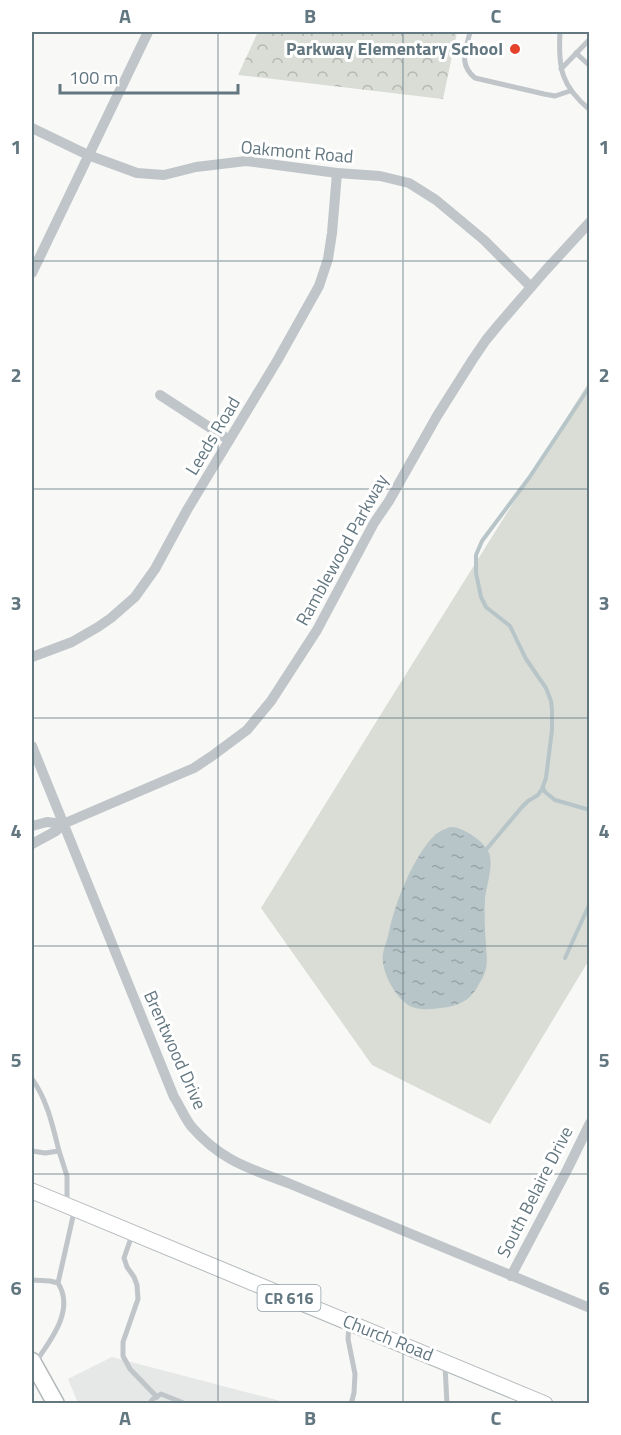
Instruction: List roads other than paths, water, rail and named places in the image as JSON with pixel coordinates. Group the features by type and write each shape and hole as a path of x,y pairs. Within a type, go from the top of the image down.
{"highway":[{"path":"33,1363 56,1404"}],"main road":[{"name":"Church Road","path":"32,1191 545,1404"}],"street":[{"path":"32,273 148,32"},
{"name":"Oakmont Road","path":"32,128 88,154 137,173 164,175 196,167 246,161 387,177 409,183 436,200 484,240 531,287"},
{"name":"Leeds Road","path":"32,657 72,642 111,618 135,597 159,562 311,300 324,273 332,233 337,172"},
{"name":"Ramblewood Parkway","path":"32,844 56,831 63,824 194,768 247,730 271,701 317,630 374,523 473,358 531,287 590,222"},
{"path":"160,395 229,440"},
{"name":"Brentwood Drive","path":"32,746 174,1097 190,1124 210,1145 230,1160 253,1170 590,1308"},
{"name":"Ramblewood Parkway","path":"32,826 47,822 63,824"},
{"name":"South Belaire Drive","path":"511,1276 588,1127"}],"lane":[{"path":"470,32 465,66 475,78 555,96 570,92"},
{"path":"560,32 561,69 570,92 590,110"},
{"path":"561,69 590,39"},
{"path":"576,53 590,66"},
{"path":"32,1078 52,1124 67,1176 71,1208 58,1283 63,1294 62,1318 46,1347 33,1363"},
{"path":"32,1151 59,1152"},
{"path":"133,1234 124,1258 137,1285 138,1299 123,1342 123,1356 130,1369 157,1397"},
{"path":"32,1280 58,1283"},
{"path":"349,1322 348,1339 355,1374 351,1404"},
{"path":"445,1361 447,1404"},
{"path":"149,1404 161,1394 186,1404"}],"water":[{"path":"451,827 461,829 477,839 490,856 485,906 487,965 476,989 463,1002 439,1008 416,1008 402,1000 389,982 384,969 383,951 395,908 411,870 434,836"}],"waterway":[{"path":"485,851 521,808 542,789 546,778 552,710 546,688 526,659 510,626 486,607 481,597 476,573 476,555 482,541 529,478 590,386"},
{"path":"543,788 555,800 590,810"},
{"path":"565,958 590,903"}],"place":[{"name":"Parkway Elementary School","path":"515,49"}]}
